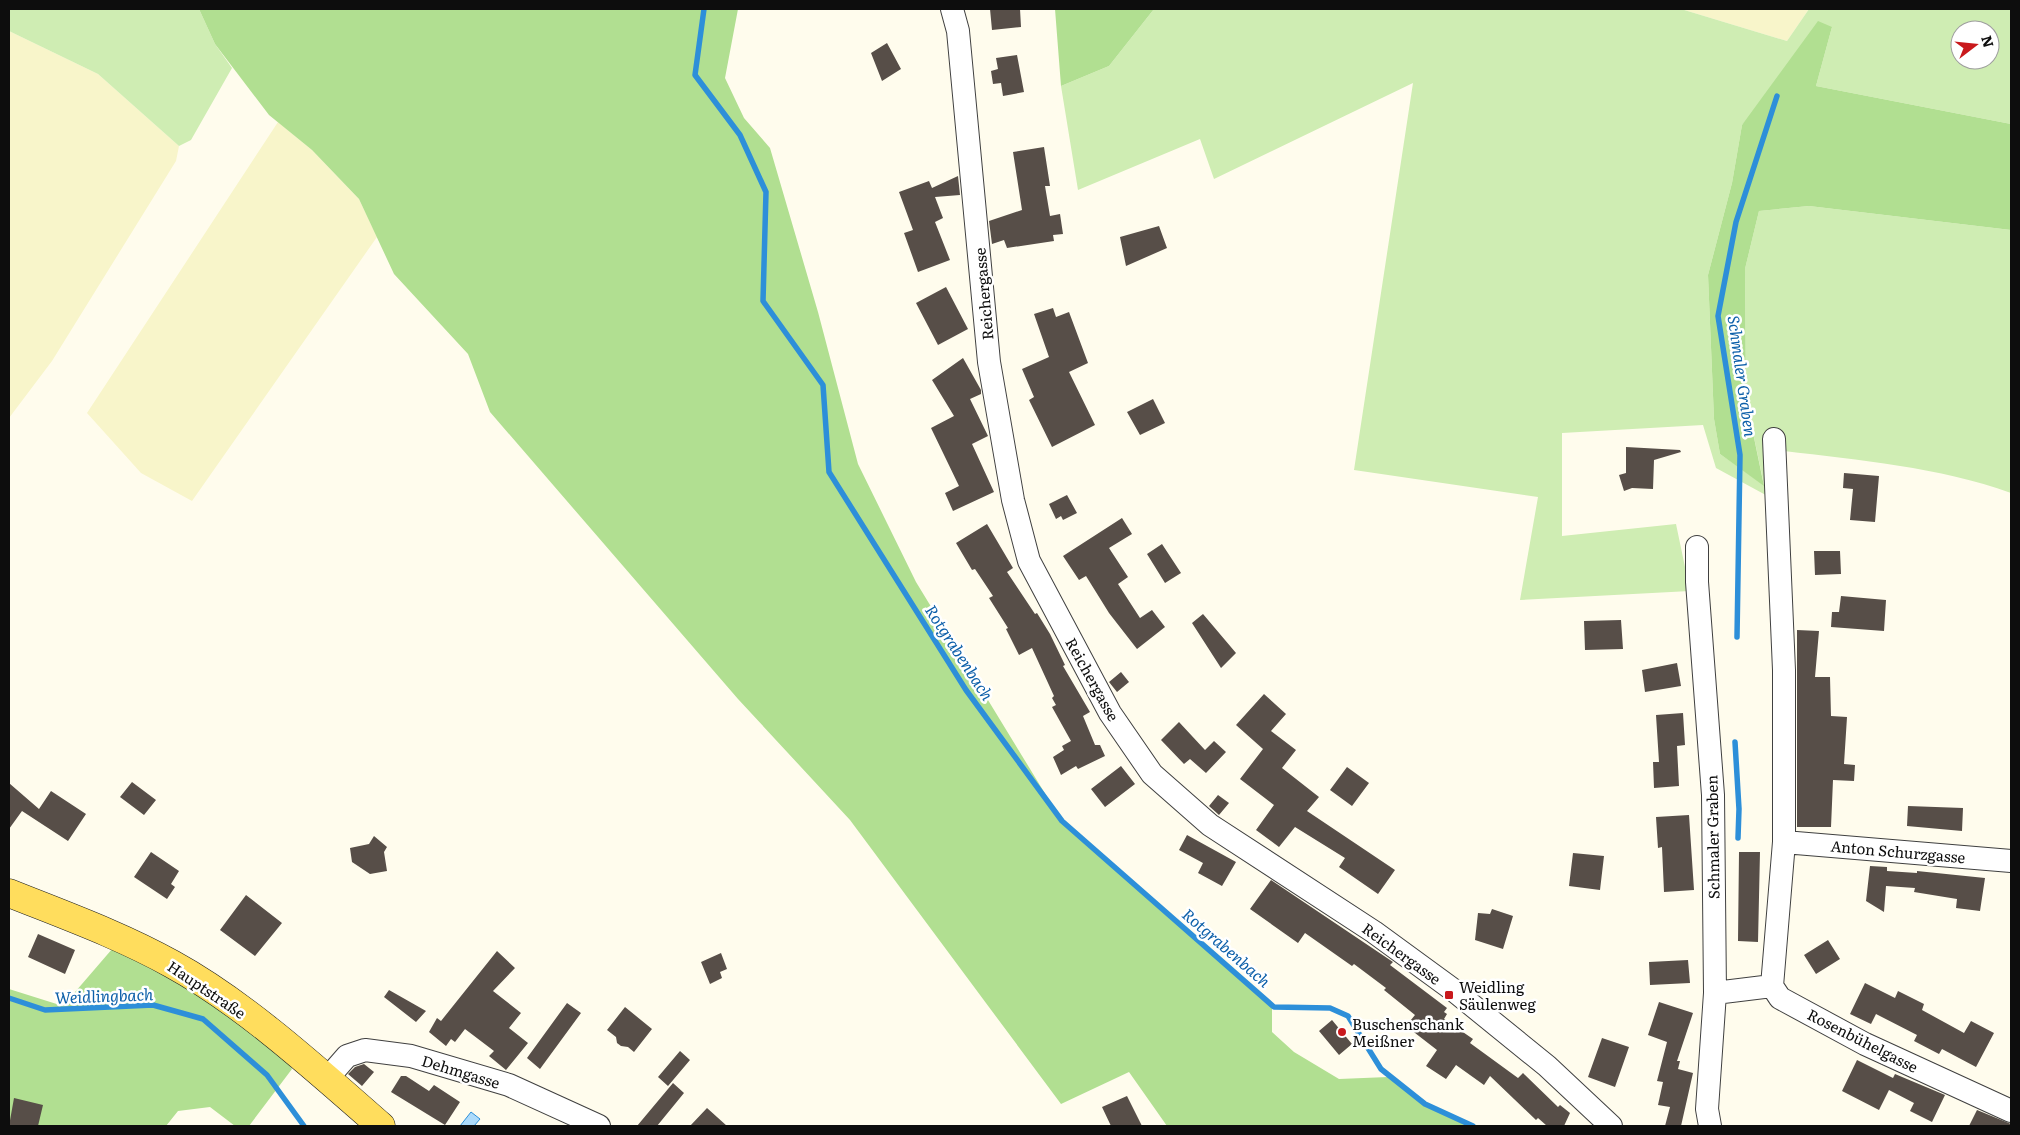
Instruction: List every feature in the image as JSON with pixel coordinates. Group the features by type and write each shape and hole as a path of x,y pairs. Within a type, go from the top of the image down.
{"main road":[{"name":"Hauptstraße","path":"9,893 130,942 174,965 255,1021 381,1126"}],"street":[{"name":"Reichergasse","path":"952,9 958,31 989,362 1013,500 1029,561 1110,713 1152,774 1210,824 1374,932 1452,989 1548,1066 1611,1126"},
{"path":"1715,993 1772,986 1784,842 1784,670 1774,439"},
{"name":"Schmaler Graben","path":"1697,547 1697,582 1712,795 1715,993 1707,1109 1710,1126"},
{"name":"Anton Schurzgasse","path":"1784,842 2011,861"},
{"name":"Rosenbühelgasse","path":"1772,986 1780,998 1865,1044 2011,1111"},
{"name":"Dehmgasse","path":"326,1080 348,1056 366,1050 411,1056 510,1085 599,1126"}],"shaded area":[{"path":"1681,9 1809,9 1787,41"},
{"path":"9,31 98,74 179,146 176,161 52,361 9,418"},
{"path":"278,122 312,150 359,199 377,237 192,501 141,473 87,413"}],"green space":[{"path":"9,9 199,9 215,44 232,68 191,140 179,146 98,74 9,31"},
{"path":"199,9 738,9 725,78 744,118 770,148 818,312 858,464 916,582 1063,823 1272,1005 1272,1032 1294,1052 1339,1079 1388,1077 1427,1107 1468,1126 1167,1126 1129,1072 1061,1104 850,820 738,699 490,412 468,354 394,274 359,199 312,150 269,115 215,44"},
{"path":"1055,9 1154,9 1109,66 1061,86"},
{"path":"1154,9 1681,9 1787,41 1809,9 2011,9 2011,124 1816,86 1832,27 1742,125 1732,183 1708,275 1714,419 1720,454 1764,485 1746,399 1745,269 1759,211 1809,206 2011,230 2011,493 1984,484 1927,471 1870,461 1784,451 1788,507 1716,468 1703,425 1562,433 1562,536 1676,524 1690,591 1520,600 1538,497 1354,470 1413,83 1214,179 1200,139 1078,190 1061,86 1109,66"},
{"path":"1818,21 1832,27 1816,86 2011,124 2011,230 1809,206 1759,211 1745,269 1746,399 1764,486 1720,454 1714,419 1708,275 1732,183 1742,125"},
{"path":"119,941 262,1029 292,1069 249,1126 235,1126 210,1107 178,1111 166,1126 9,1126 9,989 63,1006"}],"water":[{"path":"471,1112 480,1119 474,1126 460,1126"}],"building":[{"path":"990,9 1020,9 1021,27 992,30"},
{"path":"887,43 901,69 882,81 871,53"},
{"path":"1017,55 1024,92 1003,96 1001,83 993,84 991,71 998,69 996,58"},
{"path":"1044,147 1050,186 1045,186 1050,216 1060,214 1063,234 1053,235 1054,241 1007,248 1004,240 992,244 989,221 1022,210 1013,152"},
{"path":"958,176 960,195 935,197 943,218 935,222 950,260 918,272 904,233 913,230 899,192 929,181 932,188"},
{"path":"1159,226 1167,248 1126,266 1120,237"},
{"path":"946,287 968,329 938,345 916,303"},
{"path":"1053,308 1056,317 1069,312 1088,363 1069,372 1095,425 1052,447 1029,400 1034,397 1022,369 1049,357 1034,314"},
{"path":"963,358 981,390 981,394 970,399 988,436 972,444 994,492 953,511 945,493 959,486 931,428 954,416 932,380"},
{"path":"1153,399 1165,423 1140,435 1127,412"},
{"path":"1626,447 1680,450 1681,452 1654,460 1653,489 1632,488 1624,491 1619,475 1626,473"},
{"path":"1844,473 1879,476 1875,522 1850,520 1853,489 1843,488"},
{"path":"1067,495 1077,513 1063,520 1061,516 1056,519 1049,504"},
{"path":"1122,518 1132,534 1109,548 1128,577 1118,584 1140,618 1152,610 1165,627 1137,649 1109,613 1086,576 1079,580 1063,556"},
{"path":"987,524 1013,568 1007,572 1050,634 1065,665 1063,666 1090,712 1083,716 1095,745 1100,745 1105,756 1078,769 1076,766 1061,775 1053,757 1064,750 1062,746 1071,741 1052,707 1056,705 1052,698 1054,696 1032,648 1019,655 1006,629 1008,628 989,598 993,596 975,569 972,570 956,543"},
{"path":"1162,544 1181,573 1165,583 1147,554"},
{"path":"1814,551 1840,551 1841,574 1815,575"},
{"path":"1841,596 1886,600 1884,631 1831,627 1832,612 1839,612"},
{"path":"1203,614 1236,653 1221,668 1192,623"},
{"path":"1621,620 1623,649 1585,650 1584,621"},
{"path":"1797,630 1819,631 1815,677 1830,677 1831,716 1847,717 1844,764 1855,765 1854,781 1833,780 1831,827 1797,827"},
{"path":"1677,663 1681,686 1645,692 1642,670"},
{"path":"1121,672 1129,682 1117,692 1109,682"},
{"path":"1264,694 1286,714 1271,731 1296,750 1282,768 1319,797 1307,811 1395,870 1378,894 1339,867 1345,858 1295,827 1279,847 1256,830 1274,805 1240,779 1263,749 1236,725"},
{"path":"1683,713 1685,745 1677,746 1679,786 1654,788 1653,762 1659,762 1656,715"},
{"path":"1179,722 1205,750 1214,741 1226,752 1206,773 1190,759 1184,764 1161,740"},
{"path":"1121,766 1135,784 1105,807 1091,789"},
{"path":"1347,767 1369,783 1352,806 1330,790"},
{"path":"132,782 156,800 144,815 120,797"},
{"path":"9,783 39,809 51,791 86,814 68,841 22,811 9,829"},
{"path":"1218,795 1229,803 1219,815 1209,806"},
{"path":"1908,806 1963,808 1962,831 1907,826"},
{"path":"1689,815 1694,890 1664,892 1662,847 1658,848 1656,817"},
{"path":"1187,835 1236,862 1222,886 1198,873 1203,863 1179,850"},
{"path":"374,836 387,847 384,852 387,871 370,874 352,862 350,848 369,844"},
{"path":"151,852 179,871 171,884 175,887 167,899 134,877"},
{"path":"1739,852 1760,852 1758,942 1738,941"},
{"path":"1573,853 1604,856 1600,890 1569,886"},
{"path":"1870,866 1887,867 1887,871 1917,873 1917,871 1985,878 1980,911 1956,908 1957,899 1914,892 1915,888 1886,886 1884,912 1866,901"},
{"path":"1271,880 1393,962 1390,965 1447,1008 1444,1012 1447,1014 1444,1019 1473,1039 1470,1043 1518,1078 1523,1073 1558,1107 1560,1105 1570,1113 1564,1126 1547,1126 1538,1118 1536,1120 1490,1076 1484,1085 1456,1065 1446,1079 1426,1066 1437,1050 1406,1026 1415,1015 1384,990 1386,988 1354,964 1352,966 1305,933 1298,943 1250,909"},
{"path":"246,895 282,923 255,956 220,930"},
{"path":"1492,909 1513,916 1503,949 1475,940 1478,913 1490,914"},
{"path":"38,934 75,950 65,974 28,957"},
{"path":"1828,940 1840,959 1816,974 1804,955"},
{"path":"497,951 515,968 493,991 521,1013 509,1028 528,1043 506,1070 489,1056 494,1051 465,1029 455,1042 451,1039 446,1046 429,1032 437,1018 441,1021"},
{"path":"721,953 727,969 720,972 722,978 710,984 701,962"},
{"path":"1688,960 1690,983 1650,985 1649,962"},
{"path":"1865,983 1895,998 1898,991 1924,1004 1922,1010 1964,1033 1971,1021 1994,1033 1976,1067 1942,1049 1939,1054 1914,1041 1917,1035 1876,1014 1871,1024 1850,1014"},
{"path":"389,990 426,1011 416,1022 384,997"},
{"path":"1659,1002 1693,1013 1677,1061 1680,1061 1678,1069 1693,1073 1681,1126 1665,1126 1670,1107 1658,1105 1663,1082 1657,1081 1667,1042 1648,1035"},
{"path":"567,1003 581,1013 540,1069 527,1058"},
{"path":"625,1007 652,1029 634,1052 628,1047 617,1043 616,1037 607,1030"},
{"path":"1332,1020 1352,1044 1339,1055 1319,1031"},
{"path":"1602,1038 1629,1047 1615,1087 1588,1077"},
{"path":"680,1051 690,1060 668,1086 658,1077"},
{"path":"1857,1060 1893,1078 1895,1074 1945,1095 1932,1122 1910,1111 1914,1103 1889,1090 1879,1110 1842,1091"},
{"path":"364,1064 374,1072 362,1086 348,1074 355,1067"},
{"path":"401,1076 406,1076 429,1091 434,1085 460,1102 445,1125 391,1092"},
{"path":"673,1083 684,1093 657,1126 637,1126"},
{"path":"1127,1096 1142,1126 1111,1126 1102,1107"},
{"path":"14,1098 43,1105 38,1126 9,1126"},
{"path":"707,1108 727,1126 690,1126"},
{"path":"1977,1110 2011,1124 2011,1126 1969,1126"}],"waterway":[{"name":"Rotgrabenbach","path":"704,9 695,75 740,135 766,192 763,301 823,385 829,472 966,690 1062,821 1274,1007 1330,1008 1348,1016 1381,1069 1425,1104 1473,1126"},
{"name":"Schmaler Graben","path":"1737,637 1740,455 1718,316 1736,222 1777,96"},
{"name":"Schmaler Graben","path":"1735,742 1739,809 1738,838"},
{"name":"Weidlingbach","path":"9,998 45,1010 153,1005 203,1019 267,1075 304,1126"}],"place":[{"name":"Weidling Säulenweg","path":"1449,995"},
{"name":"Buschenschank Meißner","path":"1342,1032"}]}
